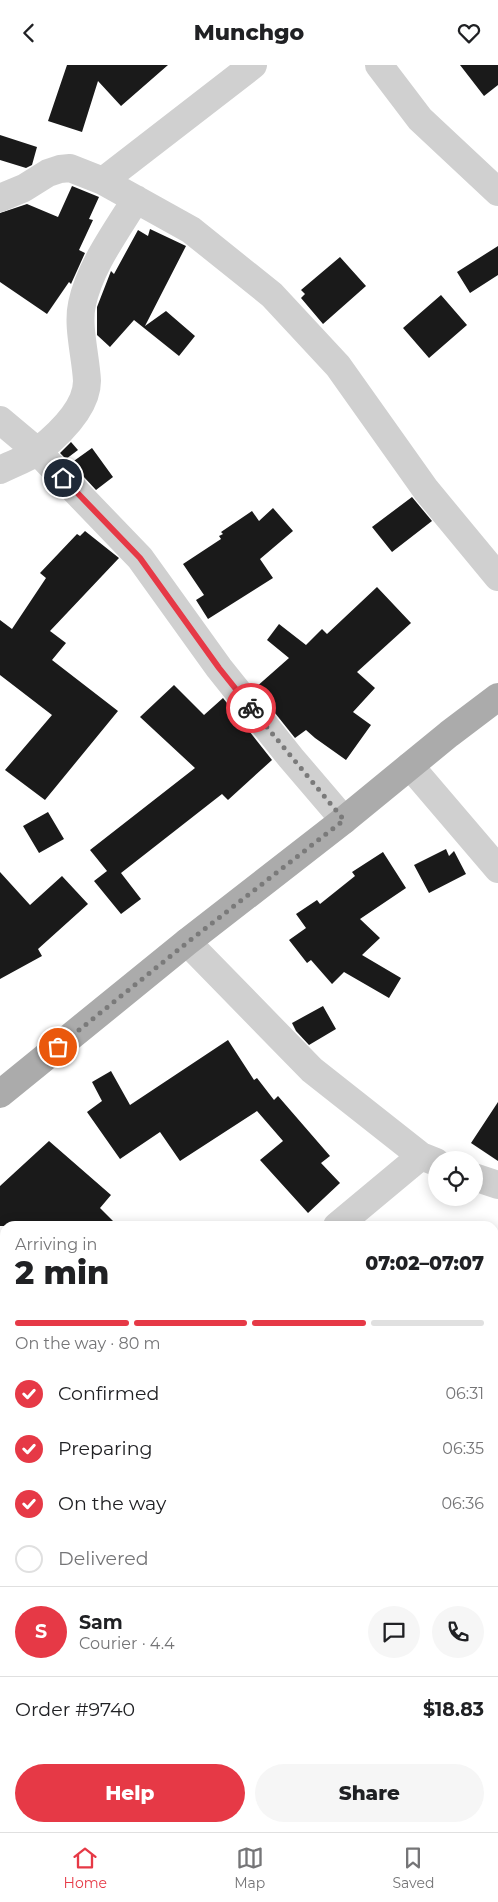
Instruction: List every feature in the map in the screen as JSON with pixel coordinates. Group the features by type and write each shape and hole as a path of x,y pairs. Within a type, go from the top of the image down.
{"main road":[{"path":"0,1094 188,942 498,697"}],"street":[{"path":"103,181 253,65"},
{"path":"378,65 420,119 498,192"},
{"path":"0,198 24,188 48,173 70,168 103,181 191,230 272,295 338,366 426,490 498,577"},
{"path":"0,470 37,451 67,424 80,407 87,383 82,345 81,306 95,267 136,199"},
{"path":"0,420 37,451 140,558 219,668 291,758 344,820"},
{"path":"410,766 498,869"},
{"path":"188,942 312,1070 428,1159 344,1221"},
{"path":"483,1180 498,1185"}],"building":[{"path":"67,65 168,65 121,106 98,81 82,132 48,121"},
{"path":"460,65 498,65 498,85 484,96"},
{"path":"0,135 37,147 32,165 26,168 0,160"},
{"path":"72,186 99,197 89,219 93,220 79,250 85,253 71,284 69,282 47,314 0,282 0,213 27,204 58,217"},
{"path":"150,229 186,246 145,326 166,311 195,336 179,356 134,320 110,347 97,335 97,307 111,271 114,274 138,230 148,236"},
{"path":"498,246 498,275 470,293 457,272"},
{"path":"340,257 366,286 323,324 301,298 305,294 301,290"},
{"path":"441,295 467,325 429,358 403,328"},
{"path":"71,442 78,450 66,459 60,453"},
{"path":"92,448 113,477 96,490 71,463"},
{"path":"412,497 432,521 392,552 372,527"},
{"path":"273,508 293,531 260,559 273,578 208,619 196,600 204,595 183,564 221,539 219,536 223,534 221,532 252,511 259,521"},
{"path":"85,531 119,558 50,631 66,643 52,660 118,711 45,800 5,770 52,715 0,675 0,620 12,629 46,578 40,573 77,534 80,536"},
{"path":"377,587 411,623 357,672 375,688 353,712 371,725 346,760 306,730 295,738 255,688 289,658 267,640 279,624 306,645 322,629 327,634"},
{"path":"174,685 204,715 223,698 272,760 228,800 222,794 121,873 141,899 121,914 94,881 107,871 90,850 195,768 140,717"},
{"path":"48,812 64,839 39,853 23,826"},
{"path":"446,849 449,856 454,851 466,874 429,893 414,865"},
{"path":"383,852 406,888 360,919 380,938 362,955 401,978 389,998 344,972 332,984 311,960 307,963 289,940 306,928 296,914 317,900 320,904 355,876 352,872"},
{"path":"0,872 30,905 62,876 88,904 38,949 42,956 0,979"},
{"path":"323,1006 336,1029 309,1045 296,1031 292,1023"},
{"path":"228,1040 254,1080 257,1078 274,1100 278,1096 330,1156 321,1163 340,1183 308,1213 260,1160 283,1141 257,1111 180,1161 160,1132 120,1159 87,1112 102,1101 92,1082 111,1071 130,1105"},
{"path":"498,1102 498,1161 471,1143"},
{"path":"49,1141 111,1195 100,1208 113,1221 0,1221 0,1186"}],"way so far":[{"path":"58,1047 344,820 251,708"}],"route":[{"path":"63,478 140,558 219,668 251,708"}]}
